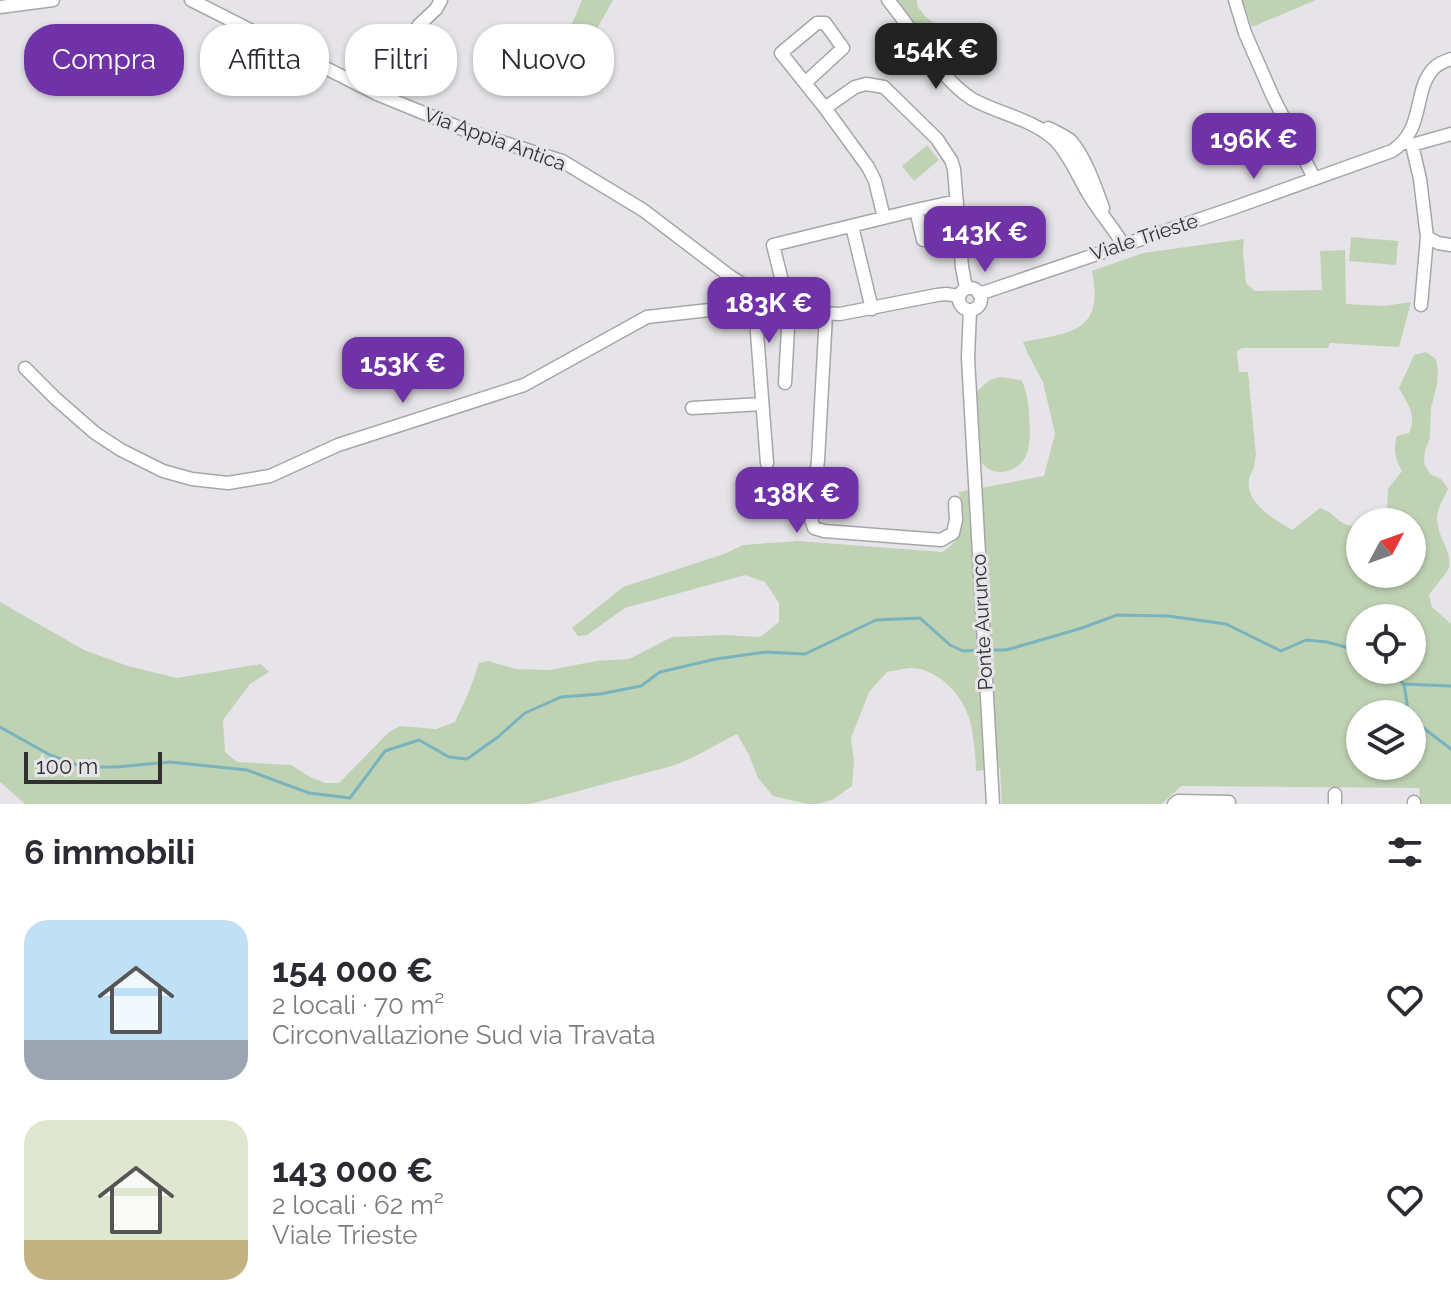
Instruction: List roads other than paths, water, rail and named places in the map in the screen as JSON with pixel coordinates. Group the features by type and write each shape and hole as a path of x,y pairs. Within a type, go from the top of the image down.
{"street":[{"path":"0,7 53,0"},
{"path":"420,24 441,0"},
{"path":"888,0 941,70 962,92 974,100 1061,134 1073,143 1106,218 1123,244"},
{"path":"1235,0 1245,33 1273,97 1314,178"},
{"name":"Via Appia Antica","path":"195,2 345,78"},
{"path":"805,83 843,48 825,23 817,23 781,53 868,167 875,181 884,218"},
{"path":"1421,305 1427,237 1416,161 1404,144 1411,132 1429,76 1437,66 1451,59"},
{"path":"825,108 855,87 866,84 884,87 944,150 954,169 962,267 961,306 970,310 979,304 979,294 972,288 962,292"},
{"name":"Via Appia Antica","path":"382,96 457,127 549,156 574,168 643,210 731,277 785,309 826,314 872,309 962,292"},
{"name":"Viale Trieste","path":"979,294 1386,154 1404,144 1451,134"},
{"path":"785,383 785,309 773,245 957,201"},
{"path":"916,210 923,240 960,231"},
{"path":"852,226 872,309"},
{"path":"1427,237 1451,245"},
{"path":"25,368 95,433 121,450 163,471 192,479 228,483 270,476 338,445 524,385 647,317 755,307 785,309"},
{"path":"755,307 767,463"},
{"name":"Ponte Aurunco","path":"970,310 967,341 993,804"},
{"path":"826,314 818,460 811,519 814,528 941,540 953,533 955,503"},
{"path":"692,408 762,404"},
{"path":"1174,804 1178,801 1229,802"}],"waterway":[{"path":"989,650 1006,650 1117,615 1168,616 1226,624 1281,651 1306,640 1346,647"},
{"path":"0,727 50,755 83,767 170,762 247,770 309,793 350,798 385,751 419,740 449,757 467,759 525,713 561,697 641,686 660,672 716,659 765,652 805,654 876,620 920,618 950,645 963,651 981,650"},
{"path":"1404,684 1451,686"},
{"path":"1404,684 1406,700"},
{"path":"1426,730 1451,749"}]}
